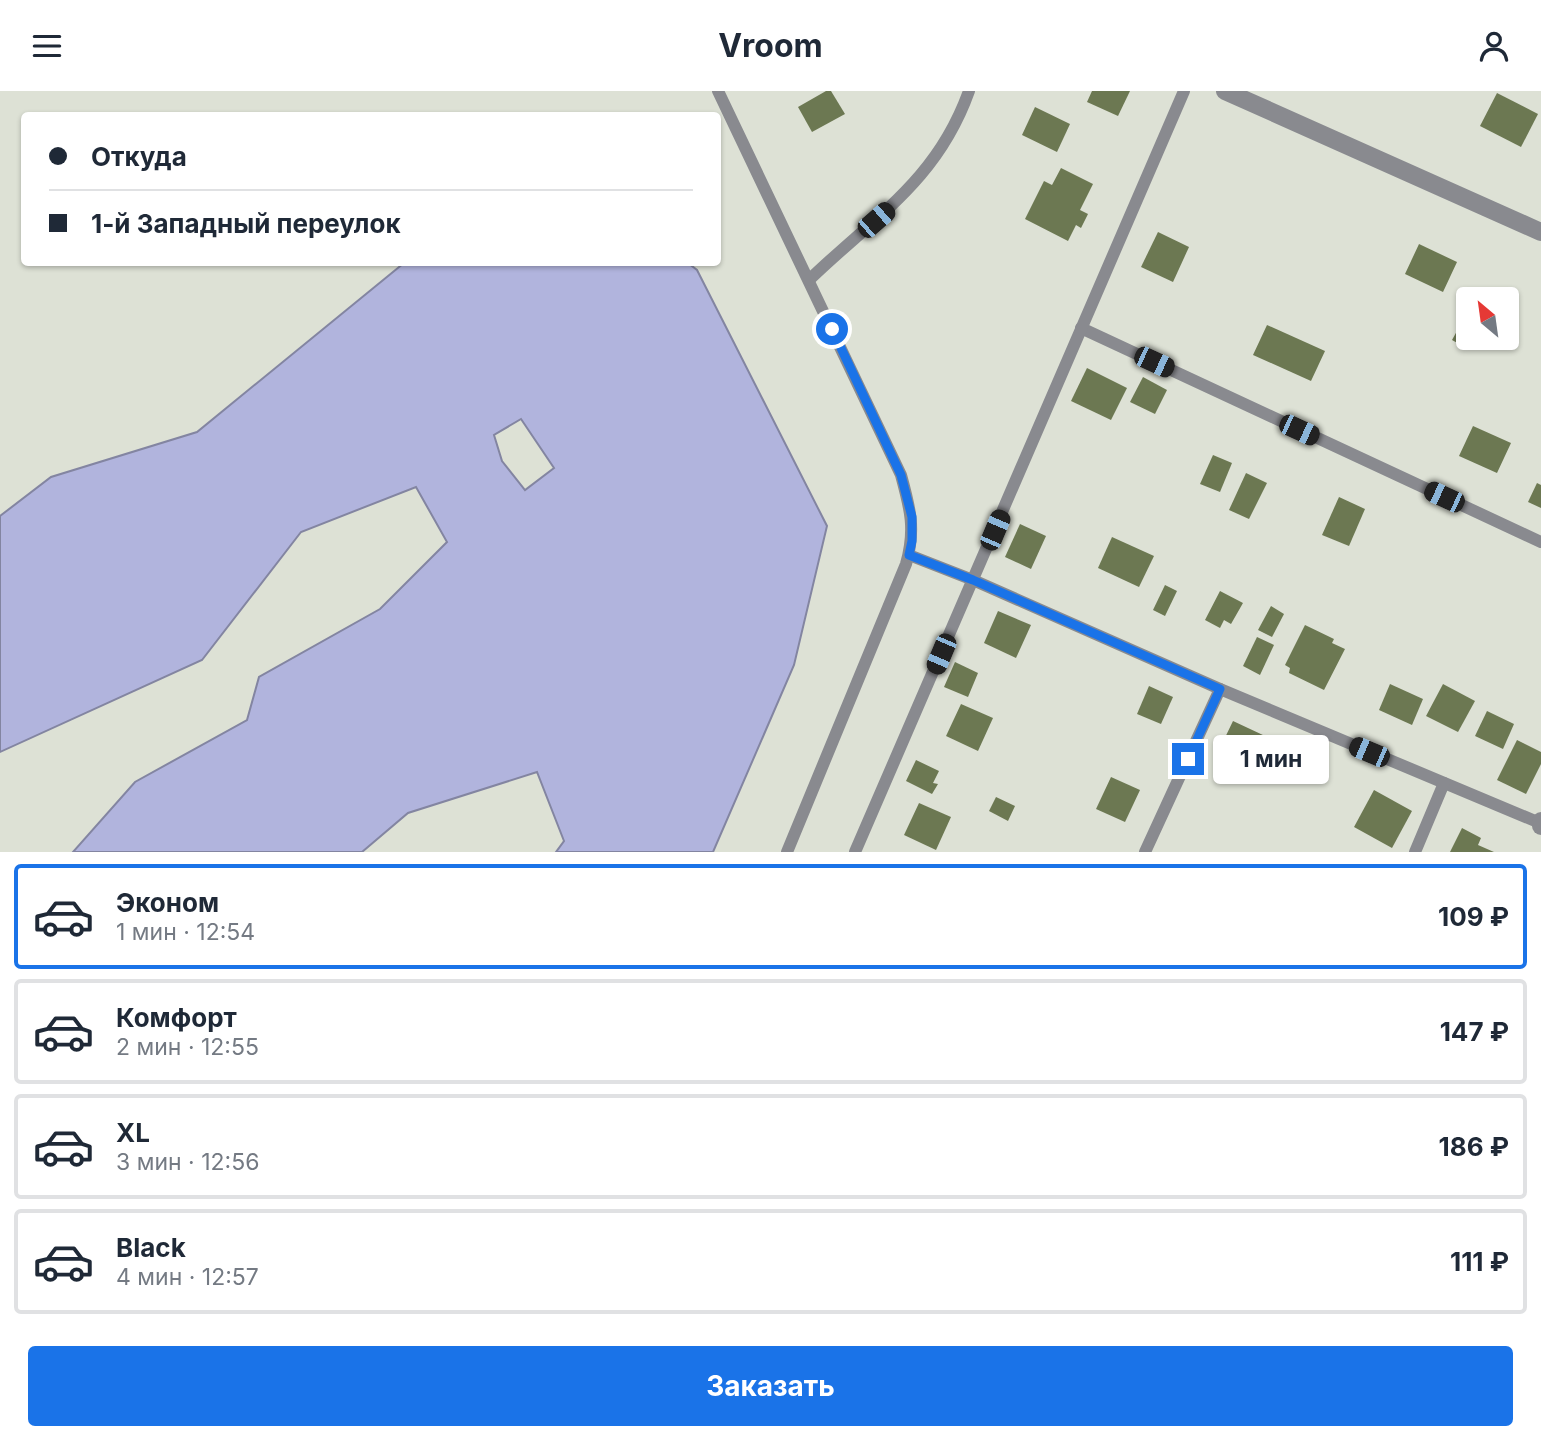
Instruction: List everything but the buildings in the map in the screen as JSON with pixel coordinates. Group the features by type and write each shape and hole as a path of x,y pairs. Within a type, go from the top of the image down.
{"street":[{"path":"1225,91 1541,232"}],"lane":[{"path":"718,91 901,475 912,517 909,555 787,852"},
{"path":"809,280 922,175 948,139 970,91"},
{"path":"855,852 1184,91"},
{"path":"1082,328 1541,542"},
{"path":"909,555 1541,823"},
{"path":"1145,852 1220,689"},
{"path":"1415,852 1444,783"}],"water":[{"path":"400,266 692,266 697,270 827,526 794,665 713,852 556,852 564,841 537,772 408,813 362,852 73,852 135,782 247,720 259,677 380,609 447,542 416,487 301,532 202,660 0,752 0,516 51,477 197,432","holes":["521,419 554,468 525,490 502,461 494,435"]}],"route":[{"path":"832,329 901,475 912,517 909,555 973,580 1220,689 1188,759"}]}
